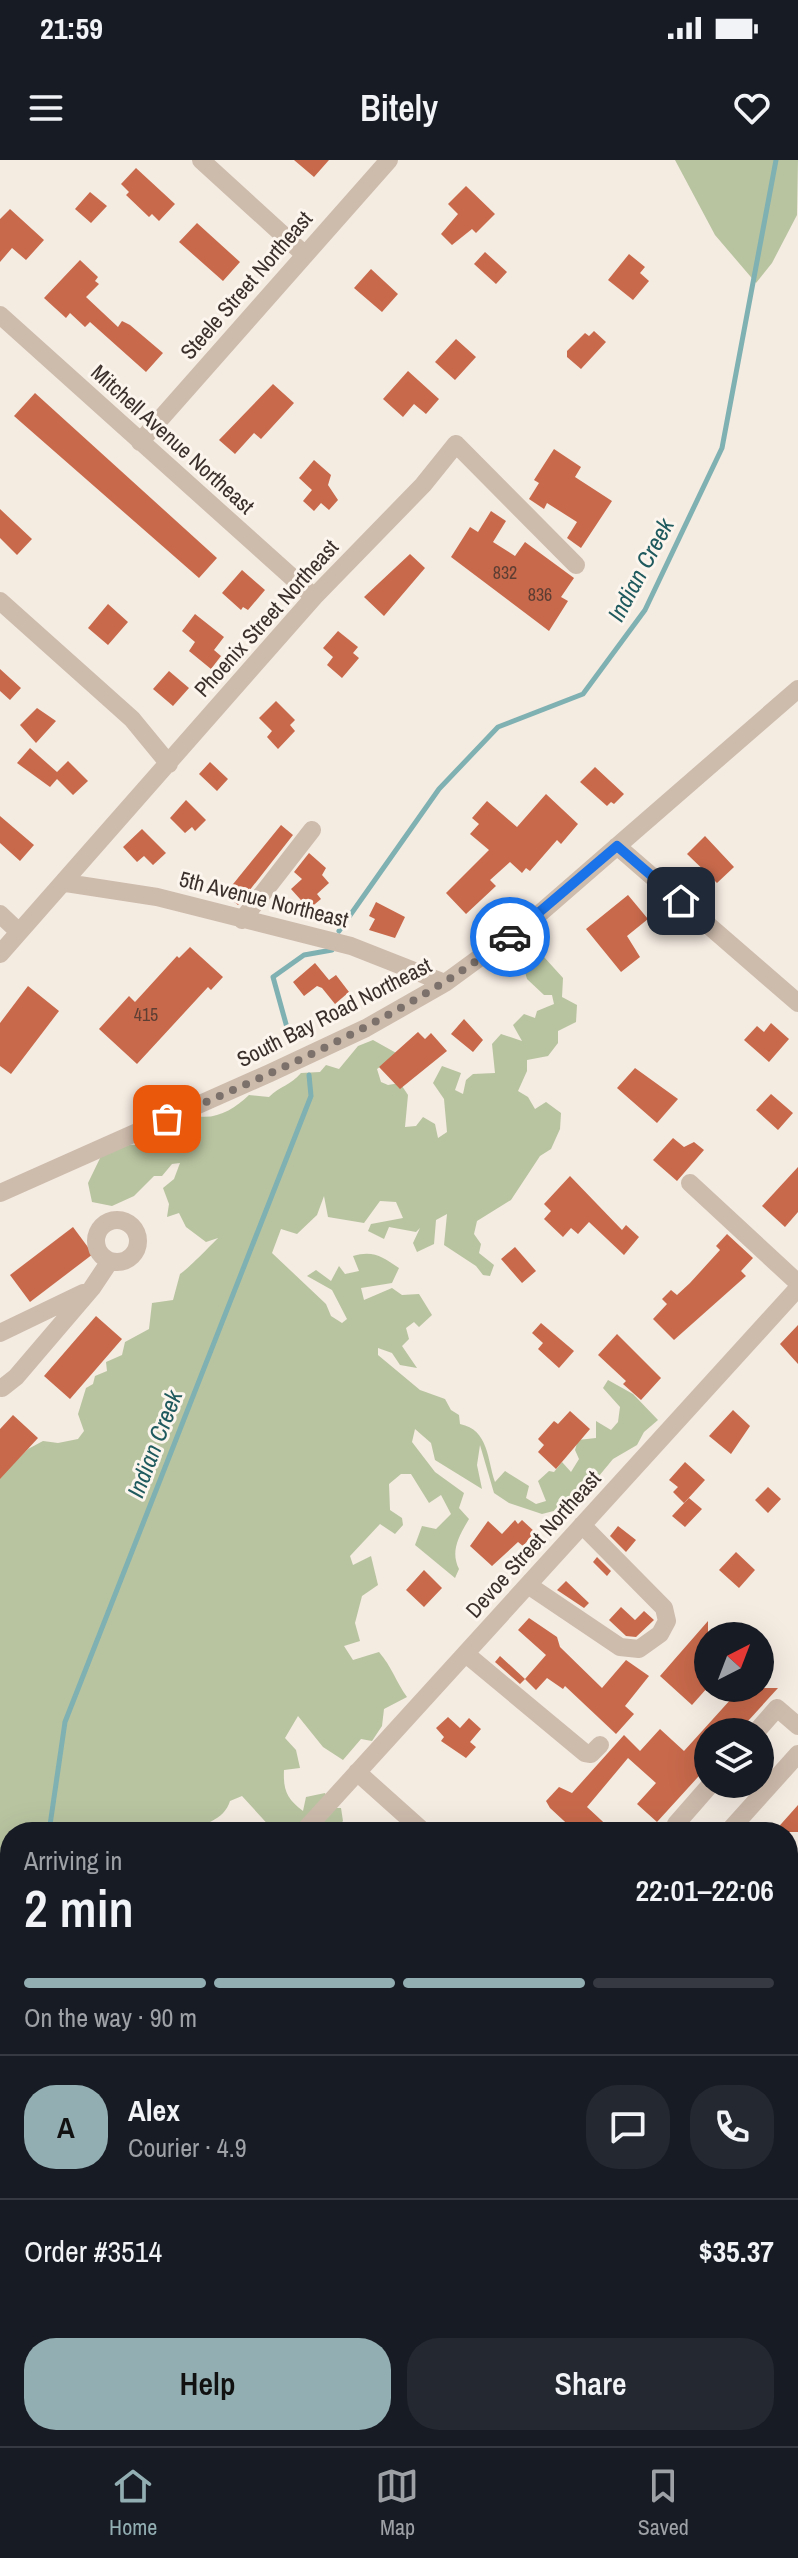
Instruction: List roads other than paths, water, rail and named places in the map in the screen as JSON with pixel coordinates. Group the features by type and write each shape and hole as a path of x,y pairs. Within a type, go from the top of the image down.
{"street":[{"path":"201,160 305,255"},
{"name":"Steele Street Northeast","path":"140,442 389,160"},
{"name":"Mitchell Avenue Northeast","path":"0,315 314,597"},
{"name":"Phoenix Street Northeast","path":"0,954 66,883 314,597 423,485 456,444 576,565"},
{"path":"0,601 132,719 169,764"},
{"name":"South Bay Road Northeast","path":"0,1193 366,1028 445,983 538,915 798,689"},
{"path":"242,920 312,830"},
{"path":"617,846 798,1003"},
{"name":"5th Avenue Northeast","path":"66,883 157,897 351,946 445,983"},
{"path":"0,914 19,932"},
{"path":"690,1183 798,1285"},
{"path":"1,1390 16,1377 92,1288 110,1261"},
{"name":"Devoe Street Northeast","path":"312,1822 798,1285"},
{"path":"0,1333 92,1288"},
{"path":"528,1585 620,1647 639,1649 660,1634 667,1621 664,1608 582,1525"},
{"path":"466,1654 585,1753 591,1754 600,1745"},
{"path":"768,1718 777,1708 798,1726"},
{"path":"737,1822 798,1754"},
{"path":"357,1772 413,1822"},
{"path":"678,1822 699,1798"}],"waterway":[{"name":"Indian Creek","path":"339,931 439,789 498,727 583,694 645,610 722,448 776,160"},
{"name":"Indian Creek","path":"291,1042 273,977 304,955 332,950"},
{"name":"Indian Creek","path":"50,1822 65,1722 311,1096 309,1075"}]}
